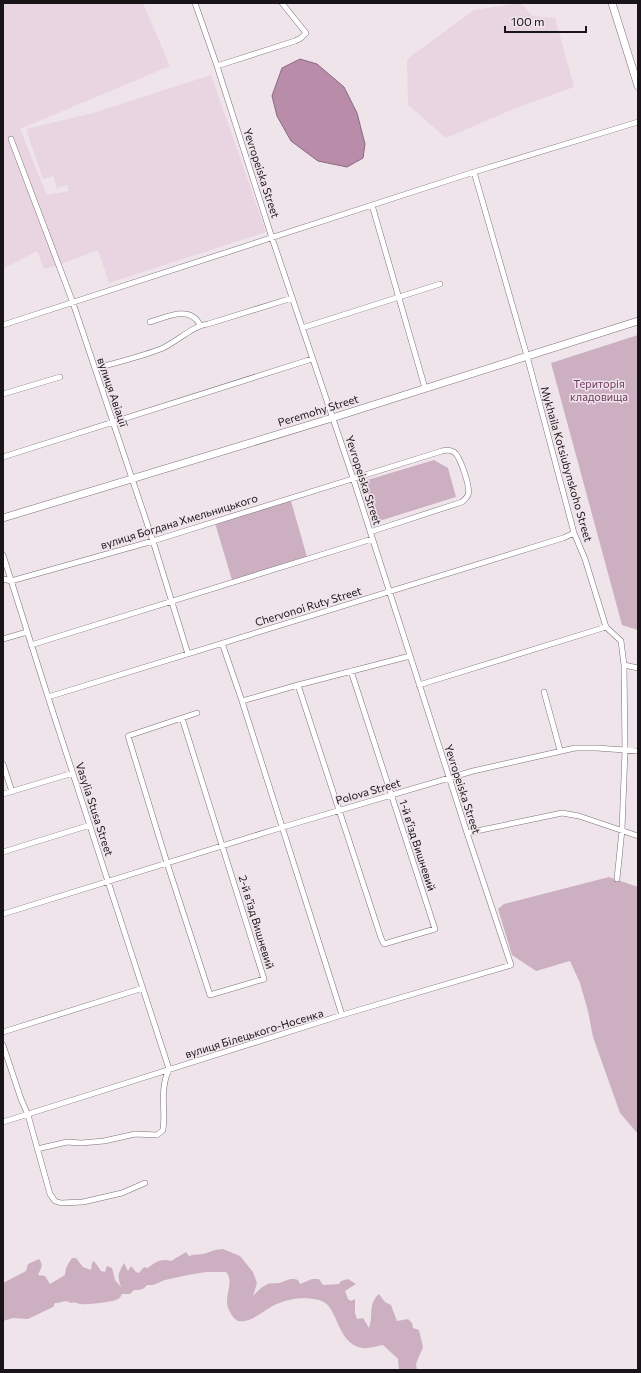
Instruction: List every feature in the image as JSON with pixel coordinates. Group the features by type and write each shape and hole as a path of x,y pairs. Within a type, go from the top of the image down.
{"street":[{"name":"Yevropeiska Street","path":"195,3 217,66 312,359 353,478 419,686 511,965"},
{"path":"217,66 301,38 306,33 282,3"},
{"path":"612,3 638,86"},
{"path":"3,325 474,172 638,122"},
{"name":"вулиця Авіації","path":"11,139 73,303 153,541 188,654"},
{"name":"Mykhaila Kotsiubynskoho Street","path":"474,172 527,356 574,533 585,559 606,627 621,641 624,665 625,750 622,830 617,879"},
{"path":"372,205 425,388"},
{"path":"302,328 440,284"},
{"path":"95,369 162,348 200,325 208,324 292,298"},
{"path":"150,322 182,313 190,314 200,325"},
{"name":"Peremohy Street","path":"3,518 332,418 638,321"},
{"path":"3,456 312,359"},
{"path":"3,394 60,377"},
{"name":"вулиця Богдана Хмельницького","path":"11,581 153,541 442,451 449,450 454,452 459,458 469,488 469,495 462,502 370,532"},
{"name":"Chervonoi Ruty Street","path":"48,697 563,538 574,533"},
{"path":"31,645 372,539"},
{"name":"Vasylia Stusa Street","path":"3,555 169,1070"},
{"path":"3,579 11,581"},
{"path":"419,686 606,627"},
{"path":"3,640 27,632"},
{"path":"222,643 283,827 342,1015"},
{"path":"242,701 410,656"},
{"path":"624,665 638,668"},
{"name":"1-й в'їзд Вишневий","path":"339,810 384,944 435,929 351,671"},
{"path":"298,685 339,810"},
{"path":"544,692 560,750"},
{"path":"167,863 128,736 197,713"},
{"path":"182,718 223,845"},
{"name":"Polova Street","path":"3,914 108,880 449,778 560,750 574,748 638,751"},
{"path":"3,764 12,792"},
{"path":"3,794 73,773"},
{"path":"467,833 562,813 574,814 638,836"},
{"path":"3,852 90,826"},
{"name":"2-й вʼїзд Вишневий","path":"167,863 210,995 264,979 223,845"},
{"name":"вулиця Білецького-Носенка","path":"3,1122 342,1015 511,965"},
{"path":"3,1032 143,988"},
{"path":"3,1045 21,1099 28,1115 50,1194 54,1201 61,1203 82,1202 122,1193 145,1183"},
{"path":"37,1149 67,1142 81,1143 104,1141 135,1134 157,1135 163,1130 165,1118 162,1101 163,1086 169,1070"}],"shaded area":[{"path":"3,3 143,3 170,66 20,129 47,195 69,191 67,185 57,188 53,176 43,179 26,129 93,113 211,75 266,232 109,283 98,250 59,265 44,269 37,251 3,269"},
{"path":"521,3 532,16 555,18 574,87 516,108 446,138 408,105 407,59 474,10"},
{"path":"300,59 317,64 344,87 357,113 365,144 363,158 347,167 318,161 291,141 277,116 272,96 282,68"}],"green space":[{"name":"Територія кладовища","path":"638,335 638,630 622,625 551,363"},
{"path":"434,460 448,468 456,497 376,522 364,481"},
{"path":"291,501 307,557 232,580 215,523"},
{"path":"609,877 638,887 638,1134 620,1113 593,1037 588,1011 580,983 570,961 536,971 512,955 498,909 504,904"},
{"path":"223,1249 240,1256 253,1272 257,1283 253,1296 261,1288 268,1284 279,1283 290,1279 298,1280 300,1284 312,1279 319,1279 323,1285 339,1284 341,1281 348,1279 356,1284 345,1291 348,1299 351,1301 355,1299 355,1313 357,1319 363,1318 369,1328 373,1302 379,1294 385,1302 391,1305 397,1321 408,1319 412,1323 413,1328 419,1330 423,1347 416,1364 417,1370 399,1370 398,1359 383,1345 362,1348 353,1345 342,1332 330,1308 319,1300 303,1298 287,1300 273,1306 253,1318 238,1321 232,1316 228,1307 227,1296 230,1281 226,1272 206,1272 165,1280 134,1290 130,1294 122,1294 118,1299 100,1303 80,1304 65,1301 55,1303 53,1307 28,1319 13,1318 3,1321 3,1283 26,1271 28,1264 39,1259 42,1265 38,1275 45,1276 50,1284 65,1275 69,1262 72,1258 76,1258 83,1267 91,1270 92,1263 94,1261 101,1271 105,1272 107,1266 112,1268 115,1280 121,1287 119,1275 124,1263 128,1271 131,1266 136,1272 139,1273 144,1267 148,1268 156,1262 162,1260 171,1261 186,1252 189,1256"}]}
